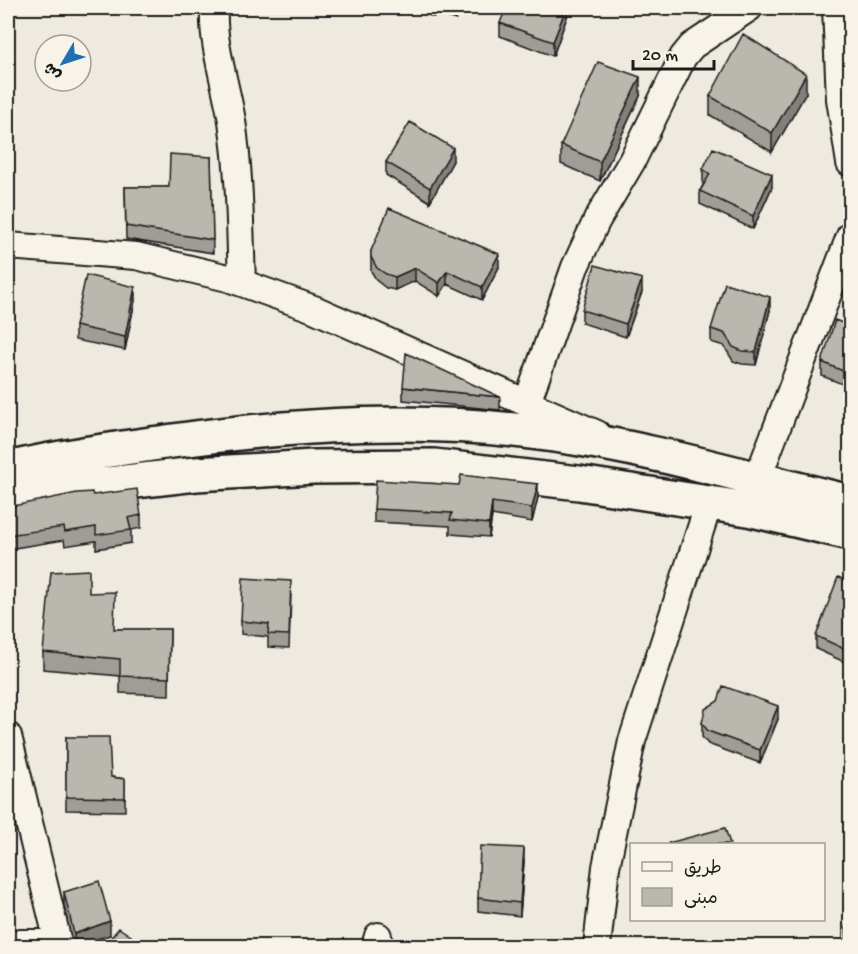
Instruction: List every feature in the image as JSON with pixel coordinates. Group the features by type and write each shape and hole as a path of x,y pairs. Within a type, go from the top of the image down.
{"main road":[{"path":"8,469 66,456 312,425 439,424 552,434 627,447 850,502"},
{"path":"8,501 74,488 196,474 313,467 434,466 579,483 748,509 850,533"}],"street":[{"path":"214,8 213,25 232,123 239,185 242,283"},
{"path":"527,403 575,267 597,220 632,161 683,57 692,46 749,8"},
{"path":"836,8 840,99 850,163"},
{"path":"757,480 850,236"},
{"path":"8,246 136,256 242,283 314,309 627,447"},
{"path":"597,946 606,867 632,741 709,503"},
{"path":"8,736 58,945 8,943"}],"building":[{"path":"506,8 566,8 553,42 500,23"},
{"path":"743,34 806,74 772,133 710,96"},
{"path":"598,62 640,77 600,162 561,145"},
{"path":"410,122 453,148 430,188 386,162"},
{"path":"713,148 772,174 753,216 700,191 710,174 703,169"},
{"path":"170,154 211,157 213,240 126,226 125,187 169,187"},
{"path":"389,208 499,254 482,287 447,271 439,283 415,268 395,277 377,268 371,257 371,251"},
{"path":"595,265 642,279 626,324 582,310"},
{"path":"86,275 135,287 125,337 75,326"},
{"path":"725,283 770,297 756,352 742,351 733,347 724,333 711,329"},
{"path":"835,320 850,326 850,374 822,362"},
{"path":"406,353 500,397 403,387"},
{"path":"461,475 538,484 532,508 492,502 489,524 450,520 452,513 374,509 376,480 459,485"},
{"path":"137,489 141,515 128,518 131,530 96,535 96,527 65,532 64,527 8,535 8,507 77,493 92,492 93,495"},
{"path":"89,570 89,593 115,592 114,629 170,629 169,678 120,676 120,659 43,652 51,572"},
{"path":"838,577 850,583 849,651 816,636"},
{"path":"243,578 291,581 289,635 268,634 269,624 241,621"},
{"path":"723,686 778,706 760,750 708,731 702,723 705,709 718,701"},
{"path":"66,737 109,737 111,777 125,779 125,798 66,797"},
{"path":"725,828 730,843 668,843"},
{"path":"480,846 524,848 520,903 478,898"},
{"path":"99,881 110,921 74,934 64,892"},
{"path":"850,924 850,939 846,925"},
{"path":"119,928 146,946 104,946"}]}
